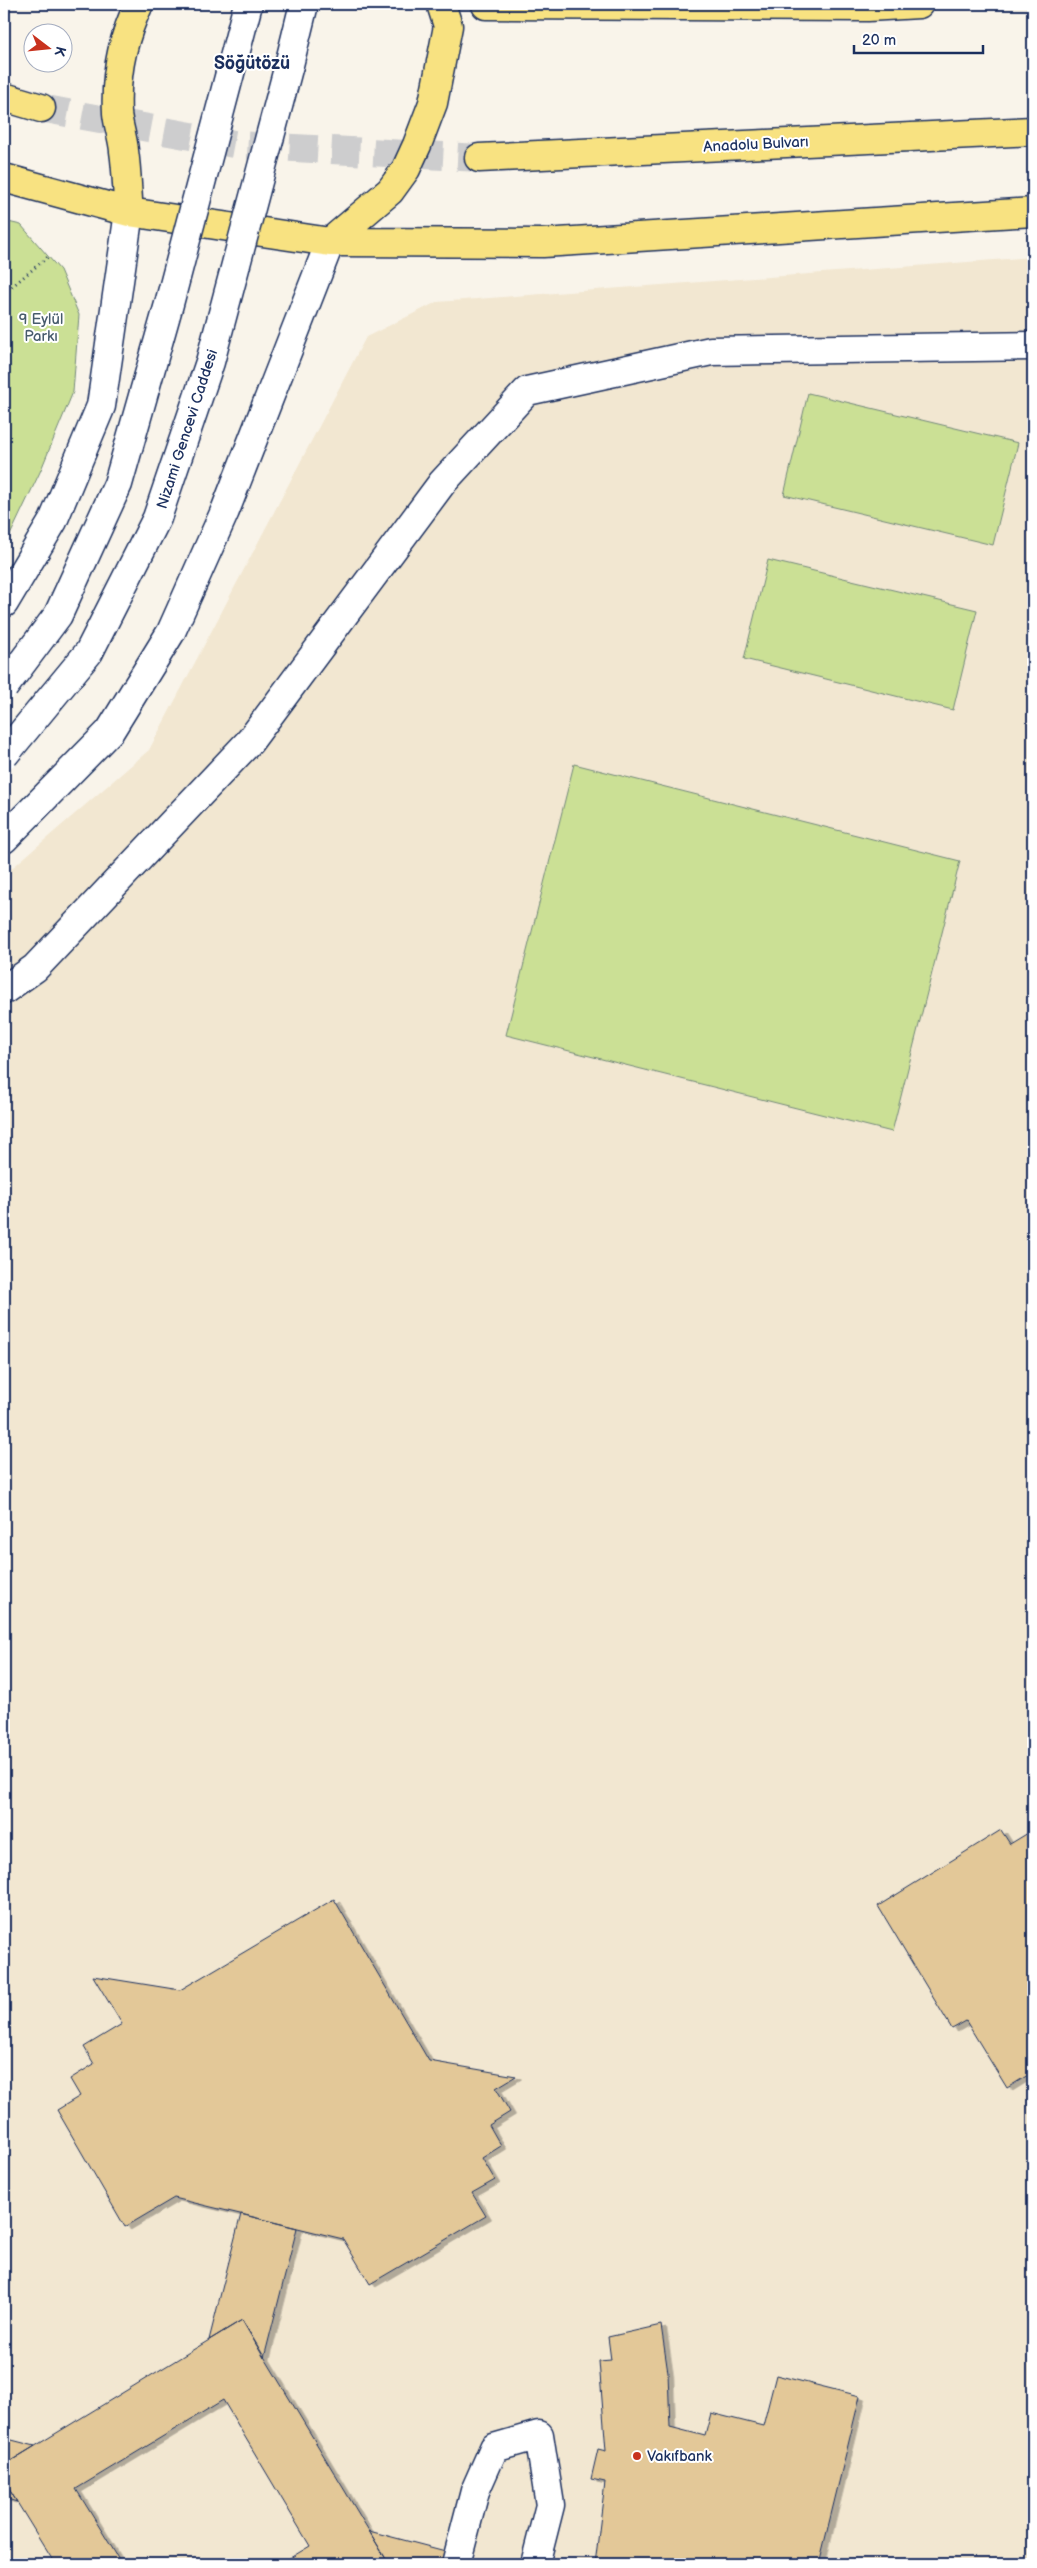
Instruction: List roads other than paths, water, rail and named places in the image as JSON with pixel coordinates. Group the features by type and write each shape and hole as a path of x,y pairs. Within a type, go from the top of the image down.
{"main road":[{"path":"129,212 124,150 117,113 118,80 121,55 129,24 139,4"},
{"path":"330,242 390,191 406,169 433,103 448,26 441,4"},
{"path":"486,5 868,7 919,4"},
{"path":"4,97 41,108"},
{"name":"Anadolu Bulvarı","path":"479,158 1033,130"},
{"path":"4,178 129,212 330,242 543,243 1033,212"}],"street":[{"path":"4,687 58,615 118,484 169,304 248,4"},
{"name":"Nizami Gencevi Caddesi","path":"4,755 89,652 157,518 210,362 304,4"},
{"path":"4,603 53,521 101,406 129,212"},
{"path":"4,839 110,730 171,632 225,511 330,242"},
{"path":"4,990 35,968 250,741 442,483 527,391 711,351 1033,346"},
{"path":"459,2564 457,2560 475,2491 494,2448 539,2434 550,2504 535,2564"}],"tunnel":[{"path":"41,108 239,145 479,158"}],"place":[{"name":"Vakıfbank","path":"637,2456"}],"district":[{"name":"Söğütözü","path":"252,63"}],"park label":[{"name":"9 Eylül Parkı","path":"41,328"}]}
